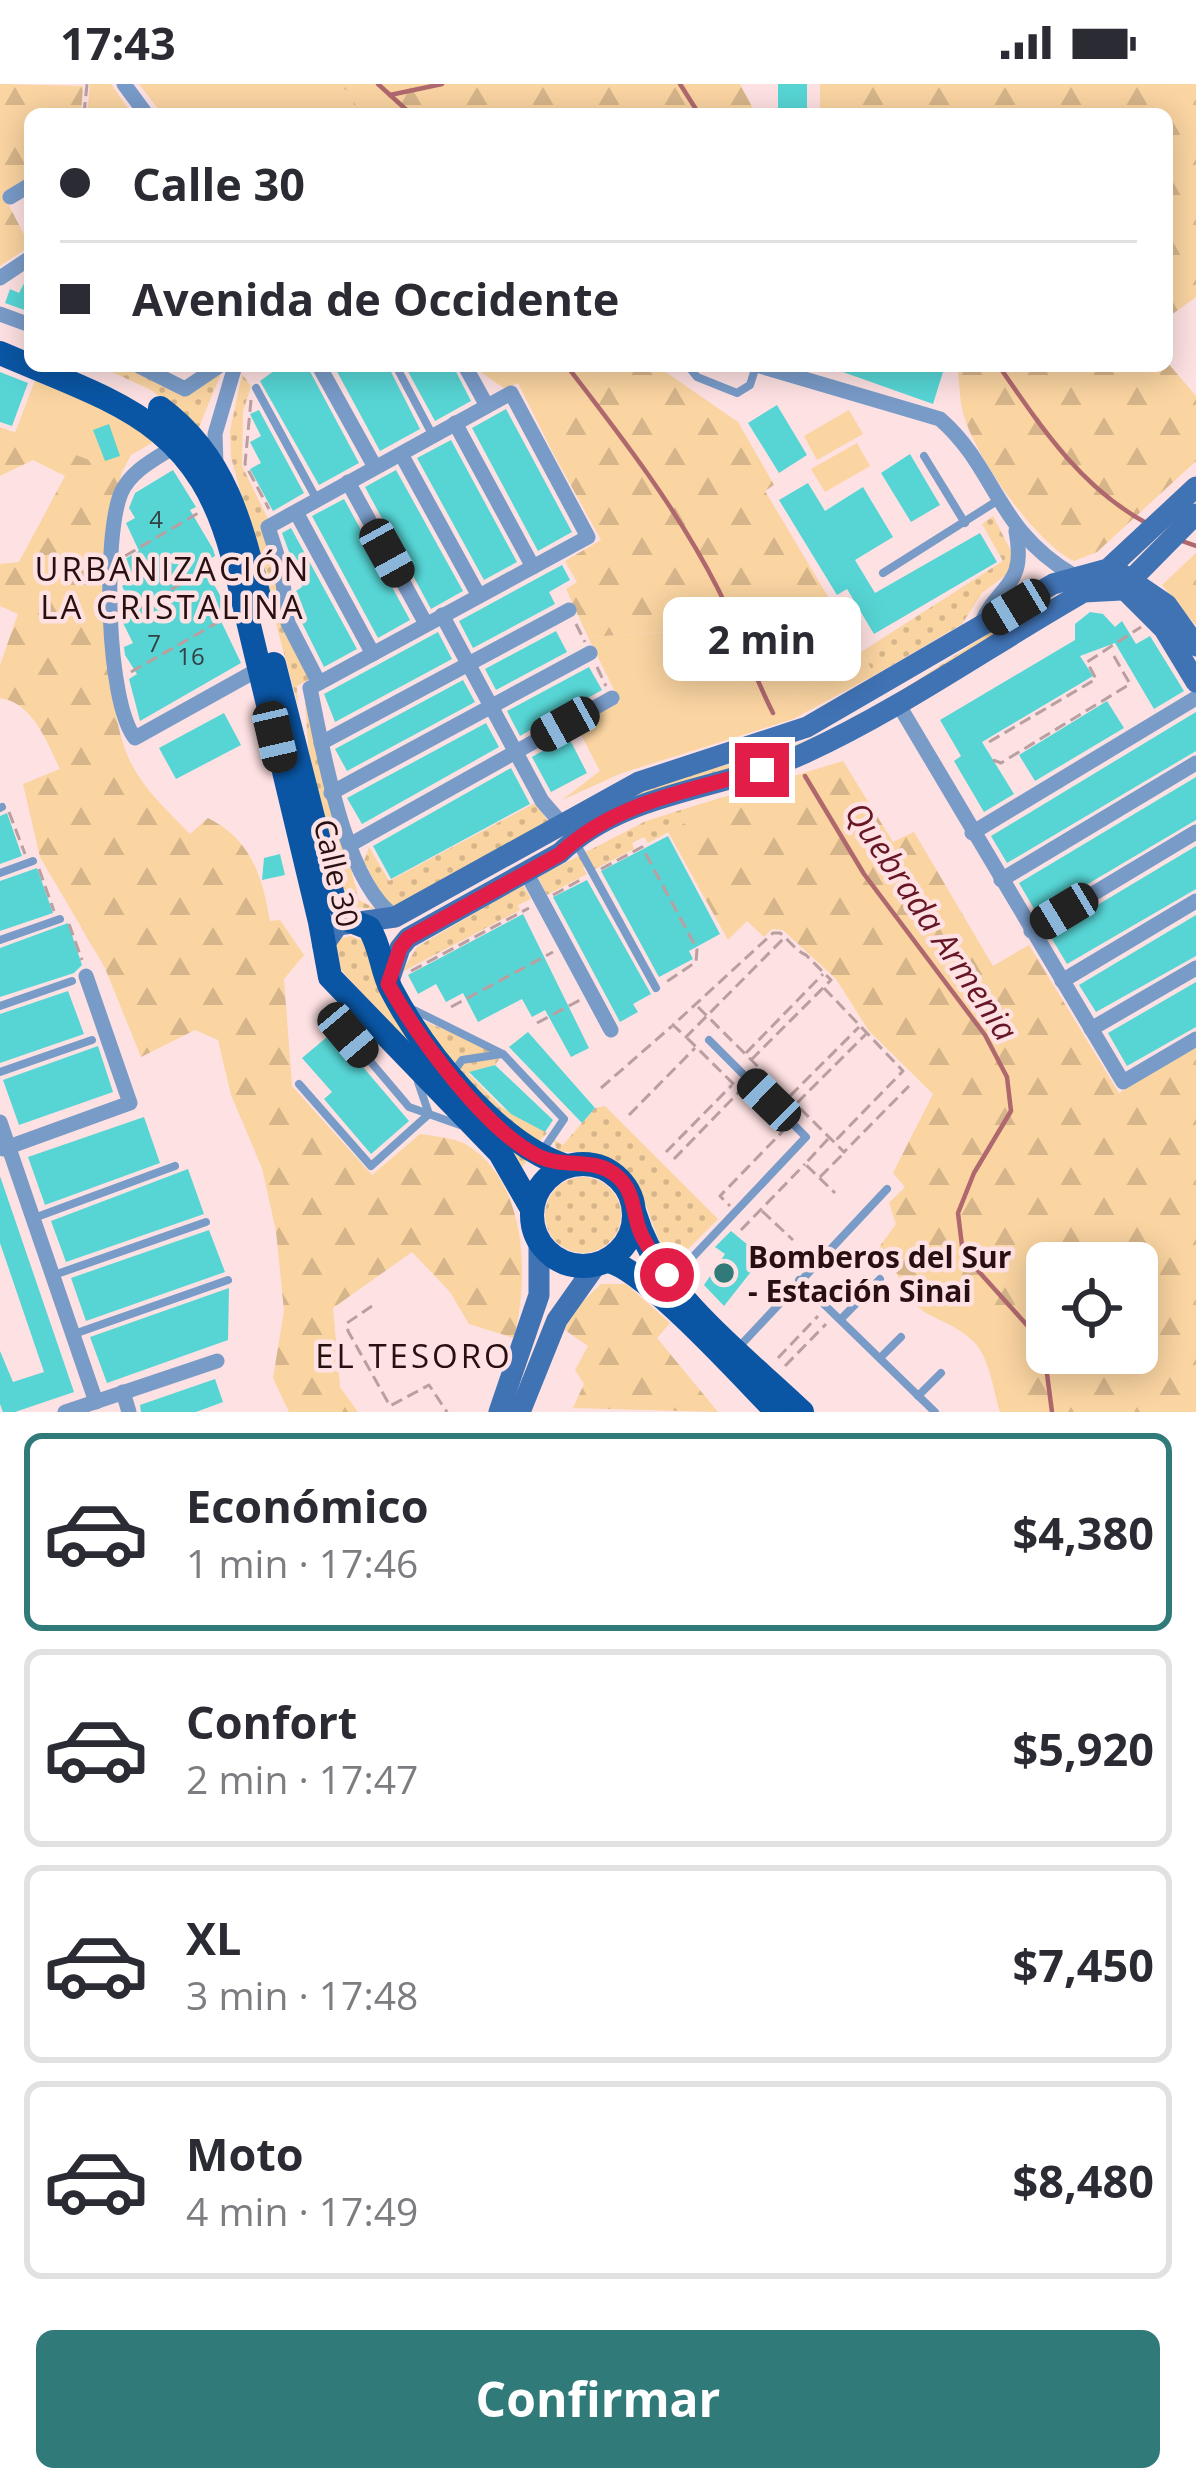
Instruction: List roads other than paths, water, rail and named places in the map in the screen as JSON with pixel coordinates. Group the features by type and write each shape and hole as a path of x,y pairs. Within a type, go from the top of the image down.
{"main road":[{"name":"Calle 30","path":"45,372 122,404 177,445 217,502 324,966 415,1069 500,1153 532,1209"},
{"name":"Calle 30","path":"86,372 150,400 190,435 216,468 238,515 327,873 349,920 369,928 394,994 453,1077 518,1144 566,1166"},
{"path":"1126,570 1196,487"},
{"path":"323,946 331,931 349,920 395,917 568,831 653,800 784,763 1126,570 1196,514"},
{"path":"1126,570 1196,682"},
{"path":"394,994 400,948 408,938 526,872 568,831 639,782 807,728 1073,574 1126,570 1173,611 1196,646"},
{"path":"499,1412 539,1295 532,1209 542,1183 566,1166 587,1163 608,1169 630,1193 640,1233 671,1280 802,1412"},
{"path":"520,1412 557,1320 602,1263 628,1241 635,1214"},
{"path":"538,1240 563,1262 619,1263 777,1412"}],"street":[{"path":"10,197 24,189"},
{"path":"151,372 185,389 205,372"},
{"path":"216,468 215,434 233,372"},
{"path":"323,372 375,467"},
{"path":"468,372 487,406"},
{"path":"779,372 940,419 956,433 1016,531 1073,574"},
{"path":"315,686 588,537 511,392 268,527 281,567 288,623 315,686 332,793 374,902 395,917"},
{"path":"454,424 532,567"},
{"path":"177,445 135,472 121,494 111,564 121,711 135,739 259,669"},
{"path":"401,454 479,596"},
{"path":"348,482 426,624"},
{"path":"296,512 374,653"},
{"path":"978,630 989,604 1012,587 1022,560 1016,531"},
{"path":"321,743 568,610"},
{"path":"442,615 542,801 568,831"},
{"path":"332,793 590,653"},
{"path":"353,844 612,698"},
{"path":"972,833 1196,698"},
{"path":"897,702 1124,1082 1196,1039"},
{"path":"1001,880 1196,763"},
{"path":"1030,931 1196,832"},
{"path":"526,872 611,1030"},
{"path":"1061,981 1196,901"},
{"path":"1091,1029 1196,968"},
{"path":"4,1149 130,1103 79,979"},
{"path":"0,1122 4,1149 33,1218 96,1402"},
{"path":"65,1412 217,1361"},
{"path":"123,1392 129,1412"}],"lane":[{"path":"399,372 433,435"},
{"path":"693,372 736,393 750,385 755,372"},
{"path":"256,388 317,500"},
{"path":"924,456 964,523"},
{"path":"884,573 997,501"},
{"path":"568,831 656,988"},
{"path":"0,873 33,862"},
{"path":"0,940 60,919"},
{"path":"0,1006 79,979"},
{"path":"339,988 348,1035 409,1107 478,1132"},
{"path":"394,994 503,1054 564,1119 540,1157"},
{"path":"0,1072 92,1040"},
{"path":"671,1280 806,1137 709,1040"},
{"path":"453,1077 462,1060 503,1054"},
{"path":"415,1069 429,1114"},
{"path":"298,1084 371,1166 429,1114"},
{"path":"33,1218 175,1166"},
{"path":"737,1349 887,1189"},
{"path":"52,1275 206,1222"},
{"path":"835,1313 880,1279"},
{"path":"73,1335 229,1280"},
{"path":"799,1280 935,1412"},
{"path":"880,1358 901,1336"},
{"path":"918,1396 941,1373"}],"waterway":[{"name":"Quebrada Armenia","path":"378,84 404,108"},
{"path":"390,95 442,84"},
{"path":"680,84 695,108"},
{"name":"Quebrada Armenia","path":"571,372 647,473 701,557 773,713"},
{"path":"1003,372 1082,474 1148,524"},
{"path":"1179,540 1196,546"},
{"name":"Quebrada Armenia","path":"805,776 864,874 985,1035 1007,1077 1011,1111 974,1173 958,1213 963,1254 1043,1343 1052,1412"}],"place":[{"name":"Bomberos del Sur - Estación Sinai","path":"724,1273"}],"district":[{"name":"URBANIZACIÓN LA CRISTALINA","path":"173,587"},
{"name":"EL TESORO","path":"414,1355"}]}
